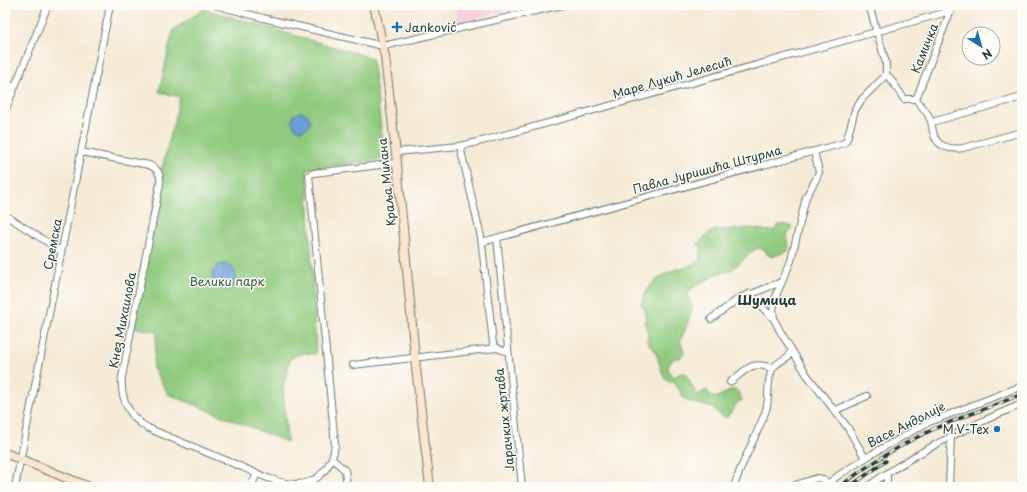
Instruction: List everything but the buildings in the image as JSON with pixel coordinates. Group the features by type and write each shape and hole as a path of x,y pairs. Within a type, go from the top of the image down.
{"main road":[{"name":"Краља Милана","path":"374,5 383,46 396,152 415,358 430,487"},
{"path":"5,453 89,487"}],"street":[{"path":"5,111 48,5"},
{"name":"Сремска","path":"15,487 110,5"},
{"path":"215,5 263,18 383,46 562,5"},
{"path":"869,5 886,63 886,75 890,78 900,95 904,98 916,99 929,116 937,141 942,146 955,150 1022,132"},
{"name":"Маре Лукић Јелесић","path":"396,152 460,146 876,32 952,8"},
{"name":"Камичка","path":"916,99 952,8"},
{"name":"Павла Јуришића Штурма","path":"497,238 844,143 847,139 855,110 862,99 886,75"},
{"path":"5,81 14,88"},
{"path":"932,122 1022,97"},
{"path":"460,146 482,242 492,339 494,346 497,348"},
{"name":"Кнез Михаилова","path":"81,152 149,166 157,170 160,175 160,184 122,376 122,393 127,408 138,422 148,428 257,473 285,483 302,484 309,482 321,475 326,470 332,459 334,451 309,175 314,172 397,163"},
{"path":"774,319 774,310 781,282 791,261 806,197 819,172 814,152"},
{"path":"5,215 61,251"},
{"path":"482,242 497,238"},
{"name":"Јарачких жртава","path":"497,238 522,487"},
{"path":"711,319 741,297 781,282"},
{"path":"749,294 774,319 807,375 848,428 865,458"},
{"path":"353,365 497,348"},
{"name":"Јарачких жртава","path":"497,348 508,351"},
{"path":"734,487 744,459 766,410 769,397 769,376 772,368 790,355 791,349"},
{"path":"730,382 757,364 772,368"},
{"name":"Васе Андолије","path":"789,487 817,478 823,479 826,485 865,458 927,423 1022,386"},
{"path":"834,411 867,396"},
{"path":"867,487 951,436 1022,404"},
{"path":"949,487 951,436"},
{"path":"332,459 345,470 347,487"},
{"path":"1021,487 1022,471"},
{"path":"251,487 257,473"},
{"path":"887,487 888,474"}],"shaded area":[{"path":"454,5 529,5 458,23"}],"green space":[{"name":"Велики парк","path":"204,9 372,58 385,159 307,169 316,354 302,353 290,359 283,388 287,442 168,394 153,368 157,332 133,327 157,188 180,97 159,92 173,30"},
{"path":"779,225 792,226 792,230 787,234 789,246 788,251 772,257 768,255 765,250 759,248 752,251 731,270 717,274 689,290 688,295 693,307 680,340 684,354 680,358 674,358 668,366 669,372 674,377 685,373 697,395 707,390 709,394 715,398 734,389 738,392 742,400 738,402 727,418 720,415 713,408 685,400 675,383 667,381 664,378 656,353 647,341 648,334 645,321 646,312 641,304 645,293 661,276 699,261 701,248 697,244 714,230 752,228 767,231 775,230"}],"water":[{"path":"297,112 305,112 310,117 308,128 305,130 297,130 292,125 292,117"},
{"path":"224,264 232,268 236,276 232,284 224,288 216,284 212,276 216,268"}],"railway":[{"path":"839,487 862,470 923,434 1022,394"},
{"path":"849,487 886,461"}],"place":[{"name":"Janković","path":"397,27"},
{"name":"M.V-Tex","path":"997,429"}],"district":[{"name":"Шумица","path":"767,299"}]}
